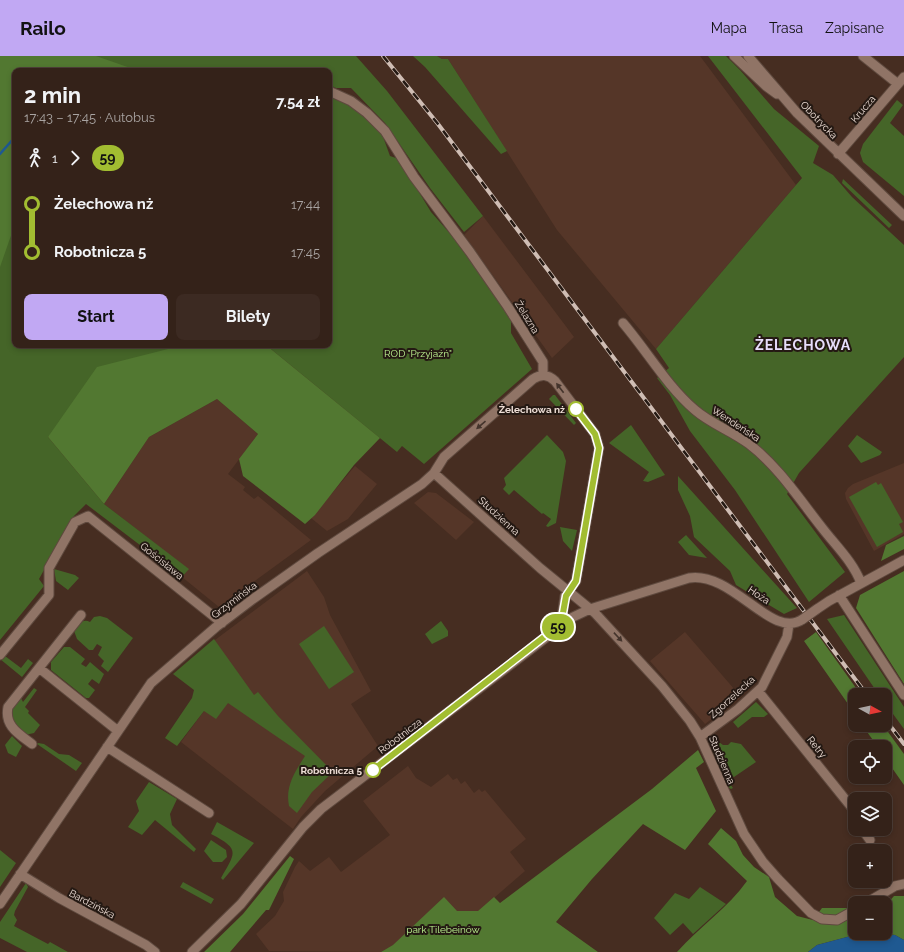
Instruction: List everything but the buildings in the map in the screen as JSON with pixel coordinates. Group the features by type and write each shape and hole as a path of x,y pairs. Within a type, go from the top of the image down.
{"street":[{"name":"Obotrycka","path":"734,56 766,86 785,100"},
{"name":"Obotrycka","path":"748,56 769,79 785,100 838,154 904,216"},
{"path":"863,56 901,81"},
{"name":"Krucza","path":"838,154 901,81"},
{"name":"Żelazna","path":"332,92 351,101 367,112 385,131 414,177 470,252 508,307 543,362 543,375"},
{"name":"Wendeńska","path":"623,323 675,389 695,410 740,437 768,461 807,507 838,548 848,557 862,583"},
{"path":"543,375 551,377 555,381 595,434 599,448 576,581 568,592 561,624"},
{"name":"Grzymińska","path":"0,904 151,684 222,623 318,554 413,491 434,472 444,458 468,436 533,379 543,375"},
{"name":"Studzienna","path":"434,472 568,592 590,609 648,669 690,721 700,737 744,834 763,862 775,876 811,912 822,919 837,920 848,914"},
{"name":"Gościsława","path":"0,655 49,595 49,568 75,522 88,516 222,623"},
{"path":"789,624 797,623 839,595 904,560"},
{"name":"Hoża","path":"590,609 690,578 700,577 721,583 775,620 789,624"},
{"path":"839,595 904,695"},
{"name":"Robotnicza","path":"192,952 241,904 300,830 321,809 561,624 590,609"},
{"path":"32,744 10,726 6,715 11,701 81,615"},
{"name":"Zgorzelecka","path":"700,737 721,723 758,691 765,681 787,637 789,624"},
{"path":"39,668 118,731"},
{"name":"Retry","path":"758,691 848,803"},
{"path":"107,747 209,813"},
{"path":"867,836 870,840"},
{"name":"Bardzińska","path":"20,874 59,898 146,945 155,952"},
{"path":"878,896 895,886 904,884"}],"shaded area":[{"path":"437,56 700,56 796,185 656,349 557,230 448,59 442,59"},
{"path":"483,216 574,337 552,358 464,235"},
{"path":"217,399 258,434 228,474 245,487 243,490 254,499 258,496 311,540 219,607 182,577 188,569 104,504 149,437"},
{"path":"904,463 904,534 874,551 846,499 845,493 853,484"},
{"path":"355,466 377,484 348,519 327,531 311,518"},
{"path":"428,492 436,493 474,522 456,540 414,503"},
{"path":"307,571 324,597 330,615 371,691 351,704 378,746 325,791 301,817 293,829 181,742 204,711 200,688 182,669 215,640"},
{"path":"685,632 741,697 718,716 714,717 705,724 650,661"},
{"path":"408,766 416,778 431,787 448,774 453,780 457,778 461,784 465,781 474,793 479,789 482,792 485,790 526,839 510,852 525,871 479,911 457,911 381,952 269,951 256,934 275,916 284,901 283,892 299,861 310,871 329,857 341,872 390,835 363,801"}],"green space":[{"path":"0,56 356,56 387,91 483,216 464,232 430,188 385,123 351,88 336,88 332,86 332,68 12,68 12,348 225,348 48,437 104,504 189,569 182,577 86,504 74,516 39,579 44,586 0,640"},
{"path":"0,56 96,56 130,68 12,68 12,233 0,267"},
{"path":"413,56 437,56 442,59 448,59 507,151 501,154 425,67"},
{"path":"708,56 726,56 774,109 819,146 813,163 833,175 852,197 904,245 904,357 799,473 787,494 845,572 809,602 735,490 690,431 670,395 657,378 669,368 656,349 802,178"},
{"name":"ROD \"Przyjaźń\"","path":"332,97 342,99 372,121 381,131 390,156 399,159 431,212 461,246 511,318 511,333 532,369 424,464 402,446 397,452 270,348 332,348"},
{"path":"897,100 903,105 890,123 904,136 904,196 863,162 860,153 863,144"},
{"path":"843,179 892,225 889,228 842,183"},
{"path":"172,348 270,348 380,438 354,465 315,515 305,524 243,476 239,459 258,434 217,399 149,437 104,504 48,437 97,367"},
{"path":"555,395 576,423 574,425 549,399"},
{"path":"631,425 665,475 648,482 643,481 649,472 609,443"},
{"path":"547,435 563,452 566,461 556,523 548,527 546,526 551,519 543,513 542,514 514,490 509,495 503,489 506,485 504,478"},
{"path":"857,435 882,452 880,455 861,463 848,446"},
{"path":"678,476 797,608 784,614 736,585 730,571 694,537 690,516 678,490"},
{"path":"876,482 878,485 881,483 903,522 899,524 903,532 877,547 849,497"},
{"path":"560,527 577,530 572,551 563,541"},
{"path":"686,535 707,558 689,555 678,542"},
{"path":"904,536 904,549 881,561 886,545"},
{"path":"54,569 75,575 79,578 68,590 56,581"},
{"path":"904,571 904,684 856,608 860,595"},
{"path":"844,615 892,688 874,688 827,619"},
{"path":"100,616 107,618 133,638 108,672 101,666 104,661 98,655 102,647 97,644 93,650 89,650 77,639 74,631 81,622 90,622 94,617"},
{"path":"441,621 448,631 448,636 432,644 425,634"},
{"path":"324,626 354,672 329,689 299,644"},
{"path":"816,632 856,688 848,688 848,704 804,641"},
{"path":"214,639 254,695 258,692 278,716 333,772 312,792 297,813 289,806 288,792 292,780 305,756 228,703 216,719 204,711 177,746 165,738 192,698 194,690 173,674"},
{"path":"64,647 70,647 85,659 81,664 86,667 90,662 104,674 99,684 92,679 88,684 95,690 89,698 86,698 51,670 51,662"},
{"path":"5,656 21,668 28,659 33,663 22,677 0,659"},
{"path":"34,688 37,690 25,707 29,711 28,713 40,725 34,733 25,735 14,726 10,712 20,696 23,702"},
{"path":"892,689 904,707 904,729 892,713"},
{"path":"756,702 768,714 764,717 752,717 738,728 733,722"},
{"path":"867,732 888,732 904,754 904,785 892,768 892,740 873,740"},
{"path":"12,736 22,746 16,757 8,753 5,745"},
{"path":"713,737 718,739 723,745 728,745 731,742 741,744 756,762 734,777 731,775 728,777 728,781 733,788 731,789 728,787 711,747 710,743"},
{"path":"37,744 44,744 59,754 69,755 82,763 76,771"},
{"name":"park Tilebeinów","path":"698,750 704,762 696,768 716,811 685,850 643,824 592,879 556,922 598,952 381,952 393,945 444,897 457,911 478,911 494,897 500,903 652,789"},
{"path":"149,782 177,799 170,814 172,825 196,849 194,852 155,820 142,835 128,827 139,811 136,801"},
{"path":"217,822 254,843 223,880 221,878 230,862 232,852 231,848 227,844 211,834"},
{"path":"721,828 736,841 743,855 754,867 769,877 775,897 797,916 813,920 822,908 848,908 848,937 817,945 808,952 677,952 731,900 747,881 708,844"},
{"path":"211,840 226,850 227,857 222,862 213,862 204,851"},
{"path":"0,850 16,863 0,887"},
{"path":"290,856 294,859 269,910 266,910 230,952 204,952 243,914"},
{"path":"183,882 214,899 211,904 180,887"},
{"path":"26,883 28,887 15,911 14,915 17,920 14,926 48,944 50,942 68,952 27,952 0,938 0,922"},
{"path":"700,887 726,904 693,934 683,923 670,935 654,918 675,893 689,899"},
{"path":"894,896 904,896 904,940 892,935 892,898"}],"water":[{"path":"892,935 895,935 904,940 904,952 808,952 817,945 848,937 848,940 892,940"}],"waterway":[{"path":"0,154 12,140"}],"railway":[{"path":"383,56 438,124 862,688"},
{"path":"892,728 904,744"}],"bus line":[{"name":"59","path":"373,770 561,624 566,596 576,581 599,454 598,441 595,434 576,409"}],"place":[{"name":"Żelechowa nż","path":"576,409"},
{"name":"Robotnicza 5","path":"373,770"}],"district":[{"name":"ŻELECHOWA","path":"803,345"}]}
